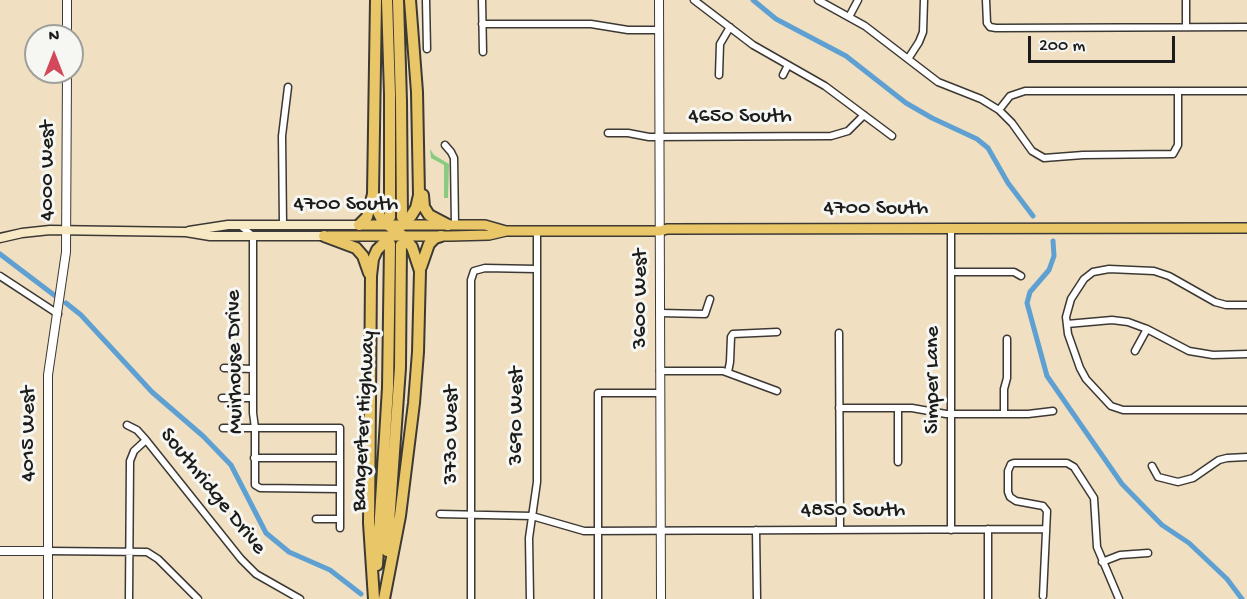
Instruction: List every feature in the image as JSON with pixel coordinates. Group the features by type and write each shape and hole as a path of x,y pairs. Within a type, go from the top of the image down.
{"highway":[{"path":"376,0 374,194 377,210 415,251 420,276"},
{"name":"Bangerter Highway","path":"384,599 400,368 387,0"},
{"name":"Bangerter Highway","path":"375,599 388,388 401,102 398,0"},
{"path":"370,284 375,255 411,216 417,204 419,177 417,92 410,0"},
{"path":"419,177 425,210 433,218 452,225"},
{"path":"359,225 367,217 374,194"},
{"path":"324,236 349,244 359,250 367,265 370,284 369,523 375,599"},
{"path":"384,599 400,516 413,411 418,352 420,276 429,244 441,236"}],"main road":[{"name":"4700 South","path":"186,232 206,227 237,225 359,225 441,236 489,235 506,231 1247,228"},
{"name":"4700 South","path":"0,238 55,230 67,232 186,232 204,236 324,236 452,225 485,225 506,231"}],"street":[{"path":"67,0 67,24"},
{"path":"426,0 427,49"},
{"path":"482,0 483,52"},
{"name":"3600 West","path":"659,0 661,599"},
{"path":"694,0 753,45 825,86 892,136"},
{"path":"818,0 865,26 944,85 981,99 999,110 1016,128 1032,151 1044,158 1083,155 1168,155 1176,152 1178,147 1178,91"},
{"path":"849,17 858,0"},
{"path":"908,59 923,33 924,0"},
{"path":"986,0 988,25 996,28 1247,27"},
{"path":"1186,0 1186,27"},
{"path":"482,24 591,24 628,30 659,30"},
{"path":"719,75 720,44 730,27"},
{"path":"783,75 788,65"},
{"name":"4000 West","path":"65,271 67,84"},
{"path":"283,225 282,136 288,87"},
{"path":"999,110 1010,96 1025,91 1247,91"},
{"name":"4650 South","path":"608,133 660,137 835,136 851,129 864,115"},
{"path":"446,146 454,158 452,225"},
{"path":"237,225 246,229 253,236 259,229 269,225"},
{"name":"Simper Lane","path":"951,229 951,530"},
{"name":"3690 West","path":"530,599 529,546 537,482 537,231"},
{"name":"Muirhouse Drive","path":"253,236 253,398 256,487 340,489"},
{"name":"3730 West","path":"471,599 471,280 474,271 485,268 536,268"},
{"path":"1247,305 1226,305 1215,302 1169,276 1154,271 1101,270 1087,276 1077,289 1067,310 1067,324 1080,368 1108,404 1123,410 1247,410"},
{"name":"4015 West","path":"48,599 48,375 65,271"},
{"path":"951,272 1014,272 1021,276"},
{"path":"0,276 58,314"},
{"path":"660,313 705,314 707,302 710,299"},
{"path":"1067,324 1120,320 1147,329 1189,351 1213,355 1247,354"},
{"path":"1135,351 1147,329"},
{"path":"728,372 730,340 734,334 777,332"},
{"path":"839,333 840,530"},
{"path":"1004,414 1007,339"},
{"path":"224,368 253,369"},
{"path":"660,371 728,372 777,391"},
{"path":"598,599 598,393 660,393"},
{"path":"222,398 253,398"},
{"path":"839,408 919,408 935,413 952,414 1028,414 1053,411"},
{"path":"898,408 898,462"},
{"name":"Southridge Drive","path":"127,425 137,430 146,440 240,559 256,574 300,599"},
{"path":"223,428 340,428 340,528"},
{"path":"129,599 130,461 134,452 146,440"},
{"path":"1152,466 1158,477 1178,482 1193,478 1219,460 1247,457"},
{"path":"254,458 340,458"},
{"path":"1043,596 1046,508 1016,501 1010,497 1008,492 1009,467 1017,462 1071,463 1094,498 1095,538 1102,562 1119,599"},
{"name":"4850 South","path":"441,514 532,516 572,528 598,531 1046,529"},
{"path":"316,519 340,519"},
{"path":"988,529 988,599"},
{"path":"756,530 757,599"},
{"path":"0,551 147,552 153,555 198,599"},
{"path":"1102,562 1120,555 1148,553"}],"green space":[{"path":"430,149 434,155 449,164 448,198 444,198 444,165 431,158"}],"waterway":[{"path":"753,0 776,19 846,56 906,103 977,139 988,148 1008,183 1033,216"},
{"path":"1053,241 1054,256 1049,270 1030,292 1027,303 1047,376 1122,484 1162,525 1189,543 1227,579 1242,599"},
{"path":"0,254 54,295"},
{"path":"66,303 81,315 152,392 203,436 231,465 266,533 289,552 330,570 361,594"}]}
